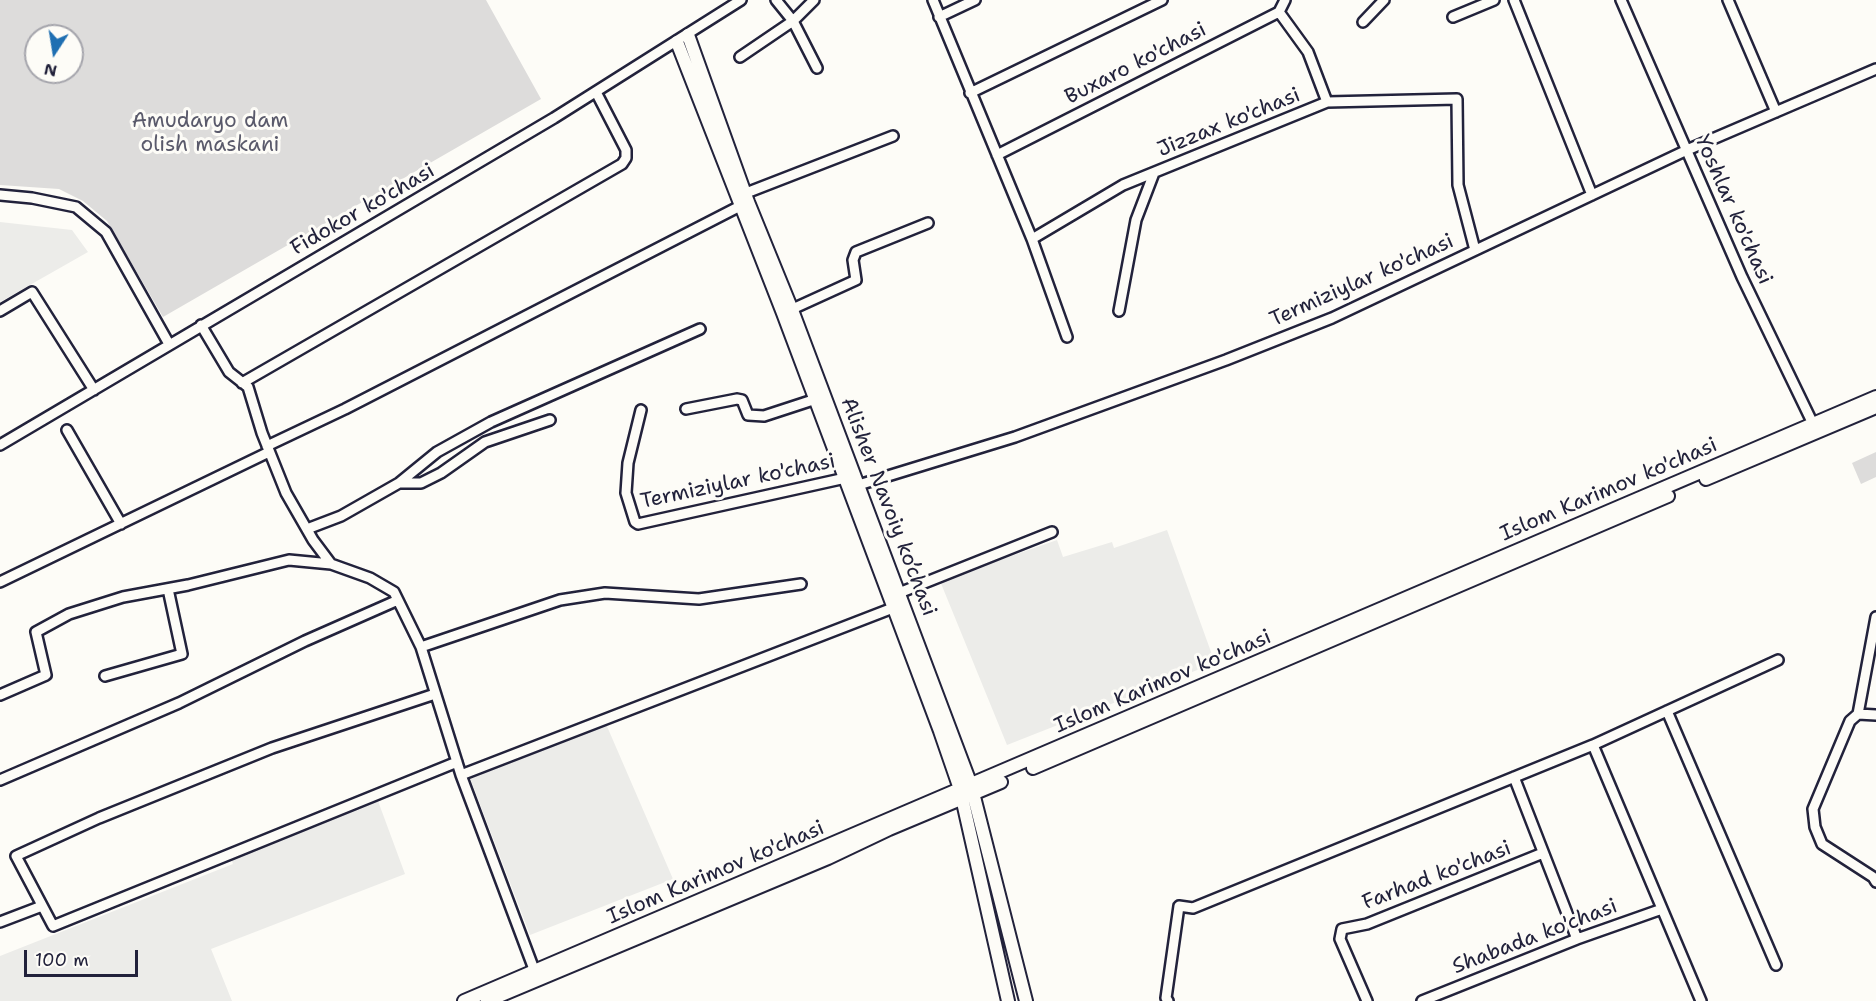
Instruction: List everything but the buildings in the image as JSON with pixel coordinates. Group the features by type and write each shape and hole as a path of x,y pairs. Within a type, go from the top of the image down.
{"main road":[{"name":"Alisher Navoiy ko’chasi","path":"688,35 742,200"},
{"name":"Alisher Navoiy ko’chasi","path":"677,42 788,311 899,601 967,792 1026,1001"},
{"name":"Alisher Navoiy ko’chasi","path":"788,311 816,399 852,482"},
{"name":"Islom Karimov ko'chasi","path":"1816,429 1876,397"},
{"name":"Islom Karimov ko'chasi","path":"486,1001 967,792 1816,429 1876,407"},
{"name":"Alisher Navoiy ko’chasi","path":"967,792 1008,1001"},
{"name":"Islom Karimov ko'chasi","path":"464,1001 967,792"}],"street":[{"name":"Fidokor ko'chasi","path":"0,445 392,215 596,92 741,0"},
{"path":"776,0 793,21 817,68"},
{"path":"740,57 793,21 814,0"},
{"path":"933,0 1032,239 1067,337"},
{"path":"939,17 975,0"},
{"path":"970,93 1162,0"},
{"path":"1285,0 1279,12 1308,52 1327,102"},
{"path":"1363,22 1384,0"},
{"path":"1453,17 1494,0"},
{"path":"1514,0 1592,195"},
{"name":"Yoshlar ko'chasi","path":"1621,0 1742,277 1816,429"},
{"path":"1728,0 1776,112"},
{"name":"Buxaro ko'chasi","path":"996,155 1279,12"},
{"name":"Termiziylar ko'chasi","path":"641,410 628,463 626,493 635,522 638,524 852,482 1015,437 1226,360 1332,318 1687,150 1876,69"},
{"path":"242,383 622,164 626,158 626,150 596,92"},
{"name":"Jizzax ko'chasi","path":"1032,239 1124,185 1327,102 1457,99 1458,185 1475,250"},
{"path":"0,582 121,524 345,410 742,200 893,136"},
{"path":"1119,311 1136,220 1154,173"},
{"path":"0,195 32,198 76,207 106,232 170,344"},
{"path":"788,311 856,280 853,260 856,252 928,223"},
{"path":"0,311 32,292 94,390"},
{"path":"201,325 229,372 248,387 268,449 286,494 331,564"},
{"path":"307,529 340,516 399,483 437,452 491,423 700,329"},
{"path":"686,410 737,399 742,400 748,415 764,416 816,399"},
{"path":"399,483 421,483 441,473 485,442 550,420"},
{"path":"67,430 121,524"},
{"path":"461,775 899,601 1052,532"},
{"path":"0,695 46,675 36,632 69,614 112,600 290,560 331,564 370,578 394,592 421,647 461,775 535,972"},
{"path":"421,647 560,600 605,594 699,599 801,584"},
{"path":"105,676 182,654 168,589"},
{"path":"0,780 179,702 305,641 398,600"},
{"path":"1876,617 1858,714 1850,722 1813,809 1822,844 1873,877 1876,882"},
{"path":"1168,1001 1166,999 1179,906 1193,908 1593,745 1779,660"},
{"path":"435,694 272,748 99,818 16,856 53,926 457,762"},
{"path":"1667,711 1776,965"},
{"path":"1858,714 1876,715"},
{"path":"1593,745 1701,1001"},
{"path":"1514,777 1577,939"},
{"name":"Farhad ko'chasi","path":"1367,1001 1340,939 1342,929 1367,924 1544,853"},
{"path":"0,922 42,906"},
{"name":"Shabada ko'chasi","path":"1422,1001 1577,939 1662,909"}],"shaded area":[{"path":"0,222 72,230 88,252 0,302"},
{"path":"1167,530 1215,663 1007,745 940,581 1057,540 1063,557 1112,542 1114,548"},
{"path":"606,724 673,879 530,935 470,778"},
{"path":"378,801 405,874 211,949 232,1001 0,1001 0,956 233,864 231,858"}],"green space":[{"name":"Amudaryo dam olish maskani","path":"0,0 486,0 541,99 163,317 107,221 83,201 59,189 0,185"},
{"path":"1876,452 1876,477 1861,484 1852,463"}]}
